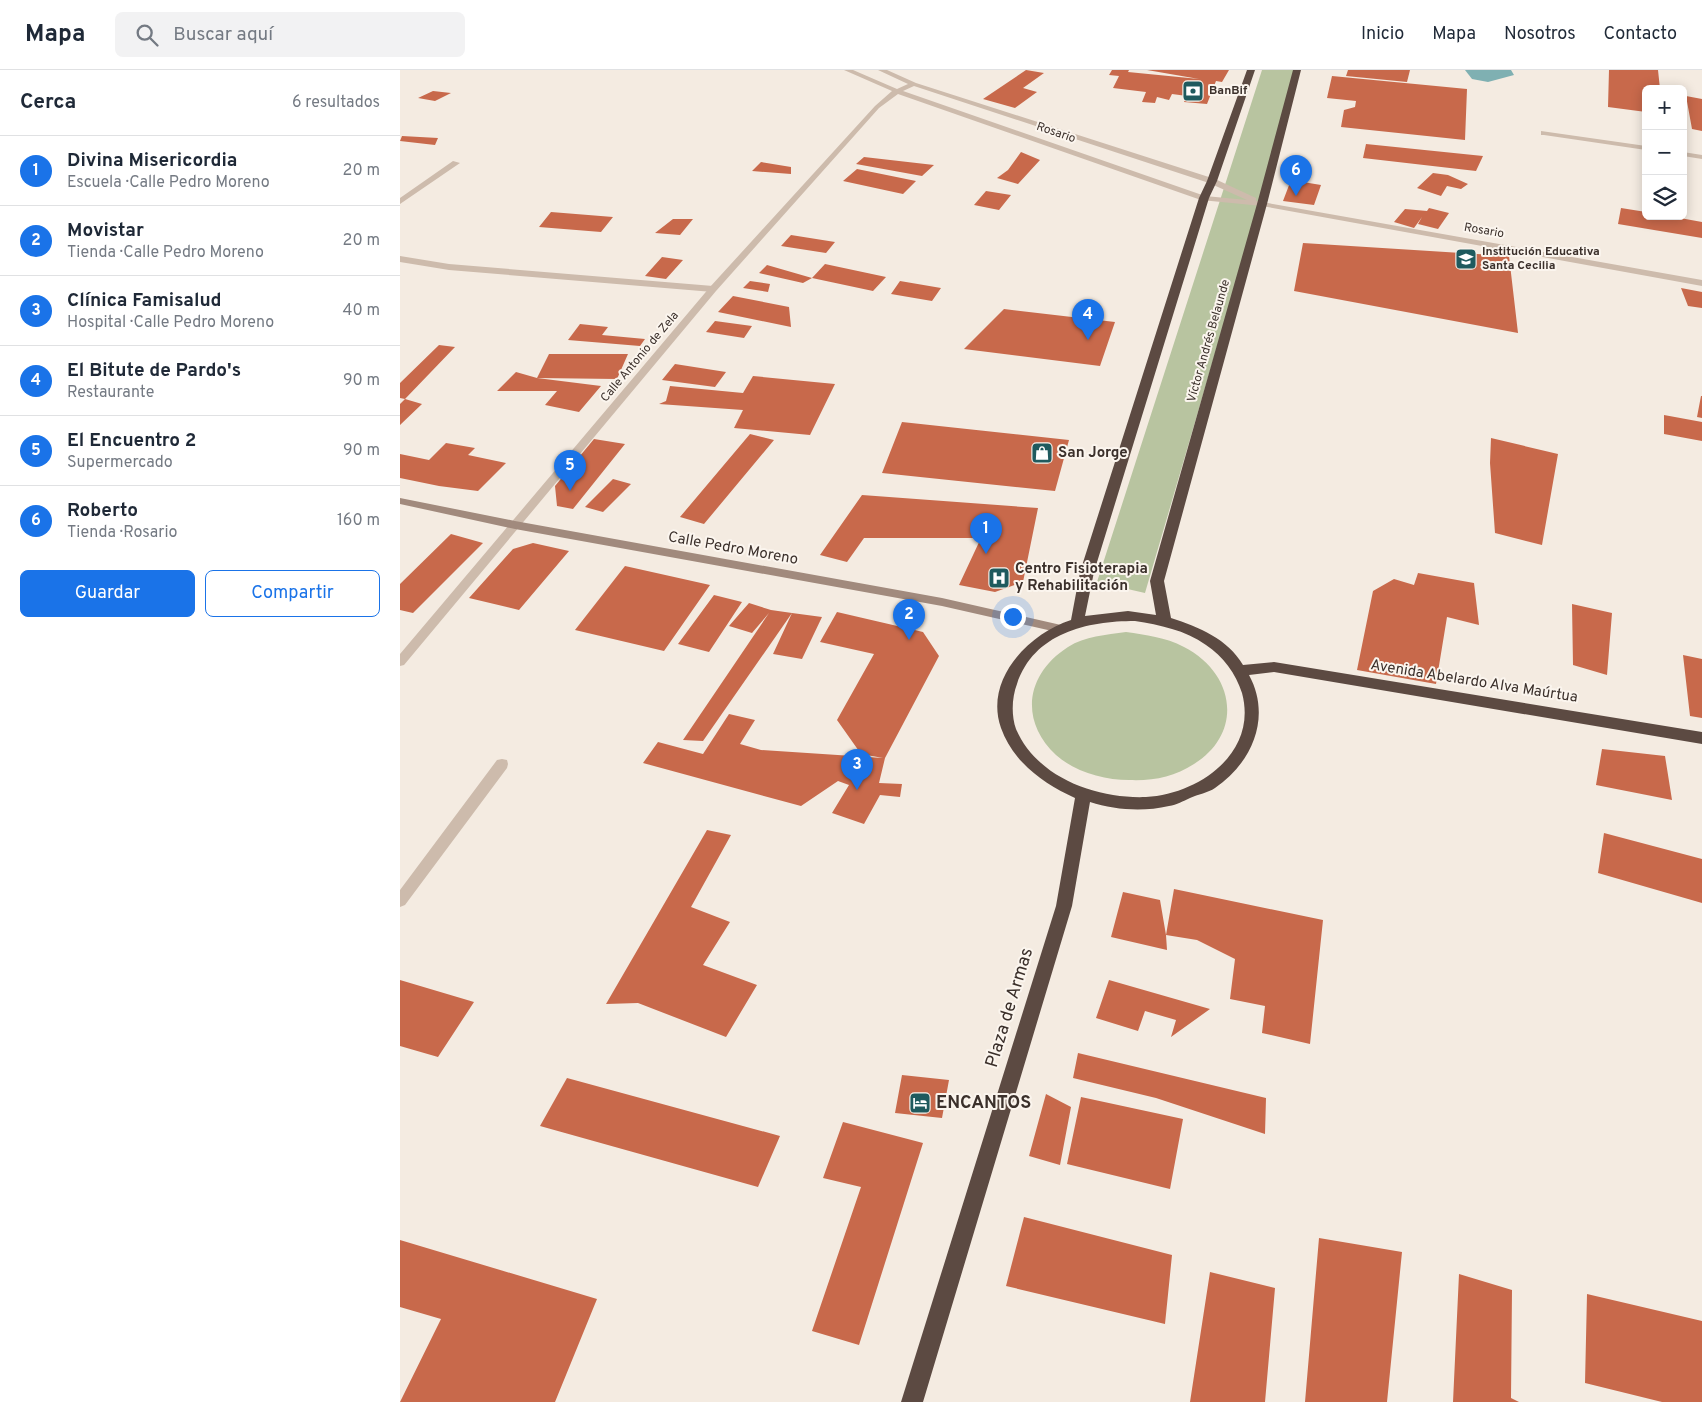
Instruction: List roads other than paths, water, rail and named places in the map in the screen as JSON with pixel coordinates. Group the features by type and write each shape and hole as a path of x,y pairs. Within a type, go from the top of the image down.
{"highway":[{"path":"1077,622 1087,572 1204,198 1212,181 1251,70"},
{"name":"Víctor Andrés Belaunde","path":"1164,620 1157,581 1262,204 1297,70"},
{"path":"1135,616 1164,620 1195,632 1221,649 1241,671 1252,701 1252,732 1236,761 1207,785 1169,800 1126,803 1083,795 1048,778 1022,754 1008,726 1005,697 1014,670 1034,646 1061,629 1077,622 1105,617 1135,616"},
{"name":"Avenida Abelardo Alva Maúrtua","path":"1241,671 1274,667 1702,738"},
{"name":"Plaza de Armas","path":"912,1402 1064,906 1083,795"}],"main road":[{"name":"Calle Pedro Moreno","path":"400,501 515,526 942,602 1061,629"}],"street":[{"name":"Rosario","path":"847,70 897,91 1204,198 1262,204 1702,283"},
{"name":"Rosario","path":"881,70 914,84 1212,181 1262,204"},
{"name":"Calle Antonio de Zela","path":"400,662 713,289 877,107 897,91 914,84"},
{"path":"1544,134 1642,147"},
{"path":"1687,155 1702,157"},
{"path":"400,202 456,163"},
{"path":"400,259 449,267 713,289"},
{"path":"400,901 502,764"}],"water":[{"path":"1465,70 1511,70 1514,75 1488,82 1472,79"}],"place":[{"name":"BanBif","path":"1193,91"},
{"name":"Roberto","path":"1296,196"},
{"name":"Institución Educativa Santa Cecilia","path":"1466,259"},
{"name":"El Bitute de Pardo's","path":"1088,340"},
{"name":"San Jorge","path":"1042,453"},
{"name":"El Encuentro 2","path":"570,491"},
{"name":"Divina Misericordia","path":"986,554"},
{"name":"Centro Fisioterapia y Rehabilitación","path":"999,578"},
{"name":"Movistar","path":"909,640"},
{"name":"Clínica Famisalud","path":"857,790"},
{"name":"ENCANTOS","path":"920,1103"}]}
